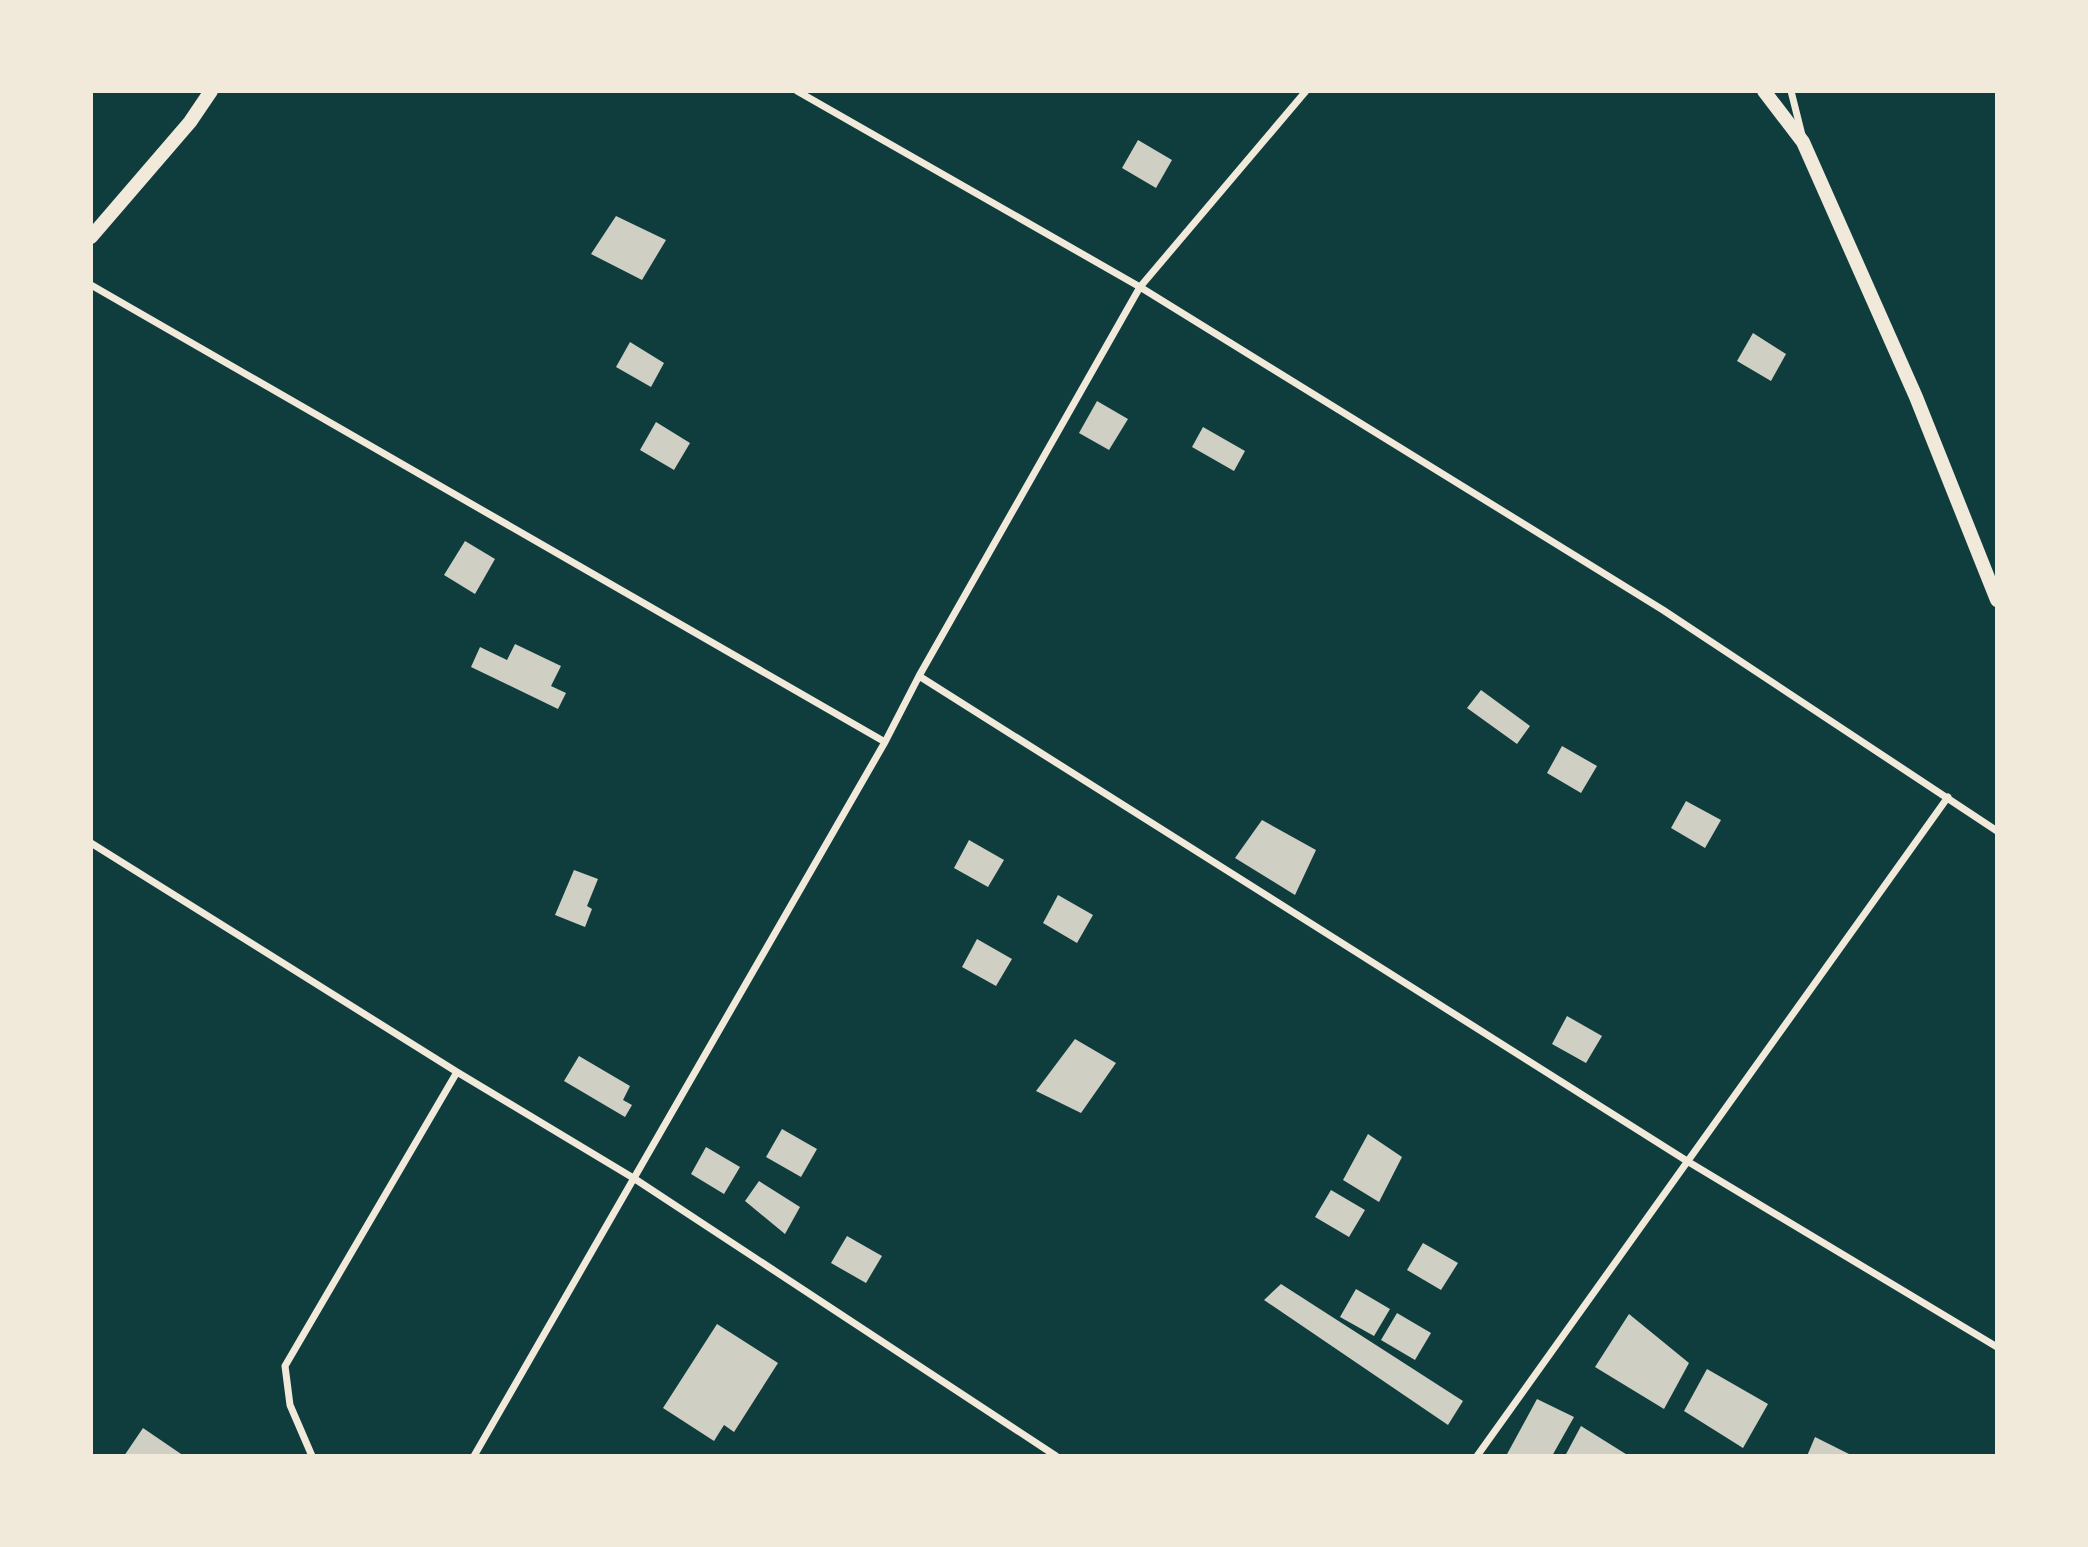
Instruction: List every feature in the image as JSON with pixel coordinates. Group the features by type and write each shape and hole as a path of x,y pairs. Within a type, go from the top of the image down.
{"main road":[{"path":"91,237 190,122 211,91"},
{"path":"1764,91 1803,142 1916,397 1997,600"}],"street":[{"path":"796,91 1140,287 1663,610 1997,831"},
{"path":"474,1456 885,742 919,676 1140,287 1306,91"},
{"path":"1791,91 1803,142"},
{"path":"91,285 885,742"},
{"path":"919,676 1687,1161 1997,1347"},
{"path":"1477,1456 1948,797"},
{"path":"91,843 457,1072 635,1179 1056,1456"},
{"path":"312,1456 290,1405 285,1366 457,1072"}],"building":[{"path":"1138,140 1172,160 1156,188 1122,168"},
{"path":"616,216 666,240 642,280 591,254"},
{"path":"1753,333 1786,354 1771,381 1737,361"},
{"path":"630,342 664,363 651,387 616,367"},
{"path":"1097,401 1128,419 1109,450 1079,433"},
{"path":"656,422 690,443 674,470 640,450"},
{"path":"1203,427 1245,451 1234,471 1192,447"},
{"path":"465,541 495,559 475,594 444,575"},
{"path":"515,644 561,666 551,686 566,693 558,709 471,667 480,647 507,660"},
{"path":"1481,690 1530,726 1517,744 1467,708"},
{"path":"1562,746 1597,766 1581,793 1547,773"},
{"path":"1686,801 1721,820 1705,848 1671,828"},
{"path":"1262,820 1316,850 1295,895 1235,858"},
{"path":"969,840 1004,860 988,887 954,868"},
{"path":"574,870 598,879 587,906 592,909 585,927 555,915"},
{"path":"1058,895 1093,915 1077,943 1043,923"},
{"path":"977,939 1012,959 996,986 962,967"},
{"path":"1567,1016 1602,1036 1586,1063 1552,1044"},
{"path":"1075,1039 1116,1063 1081,1113 1036,1091"},
{"path":"579,1056 630,1086 623,1100 632,1105 625,1117 564,1081"},
{"path":"782,1129 817,1149 801,1177 766,1157"},
{"path":"1368,1134 1402,1157 1379,1202 1343,1180"},
{"path":"706,1147 740,1167 724,1194 691,1174"},
{"path":"759,1181 800,1207 785,1234 745,1201"},
{"path":"1331,1190 1365,1210 1349,1237 1315,1217"},
{"path":"847,1236 882,1256 866,1283 831,1263"},
{"path":"1423,1243 1458,1263 1441,1290 1407,1270"},
{"path":"1281,1284 1463,1401 1448,1425 1264,1300"},
{"path":"1356,1289 1390,1309 1374,1336 1340,1317"},
{"path":"1397,1313 1431,1333 1415,1360 1381,1340"},
{"path":"1629,1314 1689,1363 1664,1409 1595,1367"},
{"path":"717,1324 778,1363 734,1432 724,1425 714,1441 663,1408"},
{"path":"1707,1369 1768,1404 1743,1448 1684,1411"},
{"path":"1537,1399 1574,1417 1552,1456 1506,1456"},
{"path":"1581,1426 1629,1456 1565,1456"},
{"path":"143,1428 184,1456 124,1456"},
{"path":"1815,1437 1853,1456 1807,1456"}]}
